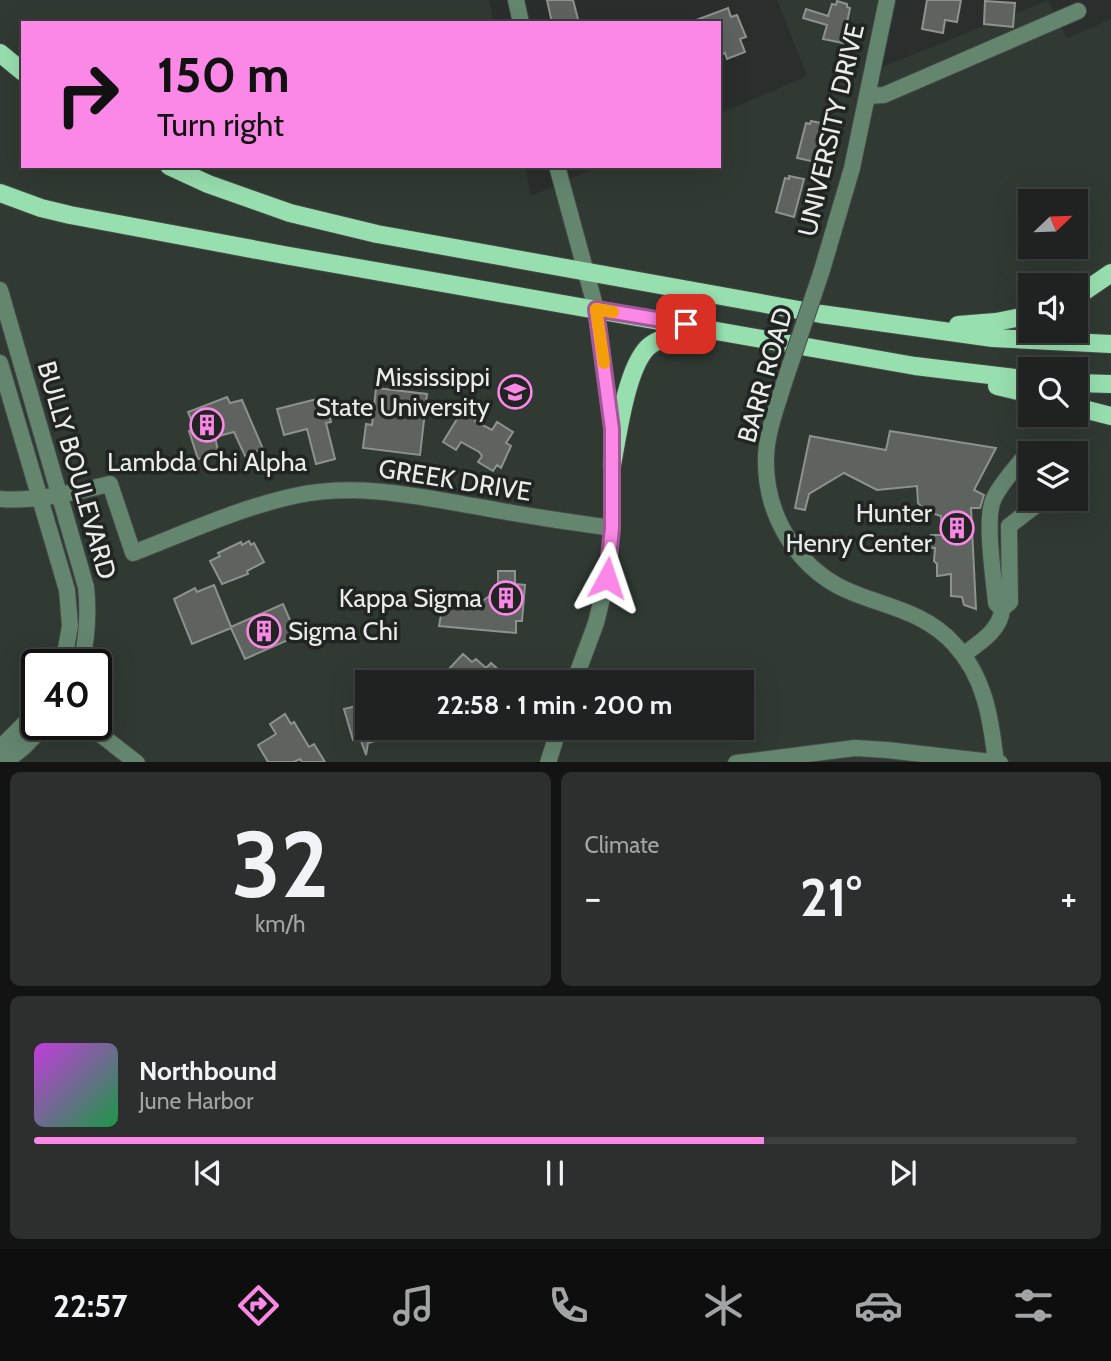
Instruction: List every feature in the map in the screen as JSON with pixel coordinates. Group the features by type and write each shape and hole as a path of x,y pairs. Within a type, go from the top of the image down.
{"main road":[{"path":"0,53 21,70"},
{"path":"174,168 247,199 337,225 821,314 993,338 1111,344"},
{"path":"4,195 41,208 106,222 915,366 1018,391"},
{"path":"1088,288 1111,274"},
{"path":"882,323 967,325 1018,318"},
{"path":"612,464 633,370 641,353 671,335 709,328"},
{"path":"915,366 1018,378"},
{"path":"1088,383 1111,384"},
{"path":"1088,410 1111,416"}],"street":[{"path":"516,0 521,21"},
{"name":"UNIVERSITY DRIVE","path":"822,270 847,186 887,0"},
{"path":"867,96 884,94 1078,11"},
{"path":"558,168 596,309 610,405 612,528 607,578 596,623 578,670"},
{"name":"BARR ROAD","path":"822,270 776,410 766,456 770,498 787,538 802,558 831,582 923,619 946,636 964,655 989,706 998,762"},
{"name":"BULLY BOULEVARD","path":"0,290 86,587 89,607 84,649"},
{"name":"BULLY BOULEVARD","path":"0,363 67,590 70,626 66,649"},
{"path":"1002,609 996,603 990,526 992,504 995,496 1018,472"},
{"name":"GREEK DRIVE","path":"60,495 110,484 133,553 240,512 295,496 357,489 397,492 612,528"},
{"path":"0,499 60,495"},
{"path":"990,526 1009,526 1028,511"},
{"path":"964,655 998,626 1002,609 1010,601 1009,526"},
{"path":"0,748 21,727"},
{"path":"4,762 31,740"},
{"path":"108,740 138,762"},
{"path":"548,762 555,740"},
{"path":"736,762 855,748 998,762"}],"shaded area":[{"name":"Mississippi State University","path":"0,0 489,0 494,21 21,21 21,168 525,168 531,196 594,168 721,168 721,113 807,76 777,0 897,0 882,67 1048,0 1067,38 1111,19 1111,762 0,762"}],"building":[{"path":"547,0 573,0 578,21 552,21"},
{"path":"927,0 961,0 957,22 945,20 943,33 922,29"},
{"path":"837,1 850,8 843,43 823,39 827,25 803,18 806,9 828,16 832,4 836,5"},
{"path":"985,1 1015,3 1013,27 984,24"},
{"path":"728,8 731,17 737,15 746,37 740,39 745,52 727,59 725,53 721,54 721,21 694,21"},
{"path":"811,121 821,123 820,127 823,128 816,162 797,158 806,123 810,124"},
{"path":"789,176 804,179 794,217 776,212 785,178 789,179"},
{"path":"376,388 427,394 420,455 363,448 366,424 372,425"},
{"name":"Lambda Chi Alpha","path":"227,397 230,403 242,400 263,449 245,456 234,432 215,437 219,455 198,459 189,431 195,429 188,412"},
{"path":"325,397 331,422 326,423 335,459 316,464 307,429 284,435 277,409"},
{"path":"464,398 478,406 475,411 480,413 475,421 492,430 497,422 513,432 506,443 511,446 501,468 497,465 493,471 478,462 482,456 479,452 461,442 456,450 443,442 457,419 453,416"},
{"name":"Hunter Henry Center","path":"890,431 996,448 974,490 984,495 980,508 971,508 976,609 964,605 962,597 951,596 951,574 937,576 931,535 942,535 941,516 925,511 918,503 917,486 877,490 844,473 809,494 805,510 795,508 810,436 886,450"},
{"name":"Sigma Chi","path":"249,541 251,545 254,543 264,562 247,571 248,574 222,584 210,561 220,556 218,553"},
{"name":"Kappa Sigma","path":"498,571 515,571 515,584 525,585 522,621 516,621 516,633 439,626 443,603 476,605 494,593 495,585 498,585"},
{"path":"214,585 231,627 283,604 297,636 245,659 231,628 192,644 174,599 195,588 197,592"},
{"path":"463,654 472,662 476,659 486,668 491,663 499,670 448,670"},
{"path":"355,706 355,739 353,740 344,709"},
{"path":"285,714 291,724 294,722 309,747 314,744 325,762 302,762 300,759 294,762 268,762 258,745 276,734 270,724"},
{"path":"361,740 378,740 368,743 366,755"}],"slow traffic":[{"path":"604,363 596,309 613,312"}],"place":[{"name":"Mississippi State University","path":"515,392"},
{"name":"Lambda Chi Alpha","path":"207,425"},
{"name":"Hunter Henry Center","path":"957,528"},
{"name":"Kappa Sigma","path":"506,598"},
{"name":"Sigma Chi","path":"264,631"}],"route":[{"path":"607,578 612,528 612,429 596,309 686,324"}]}
